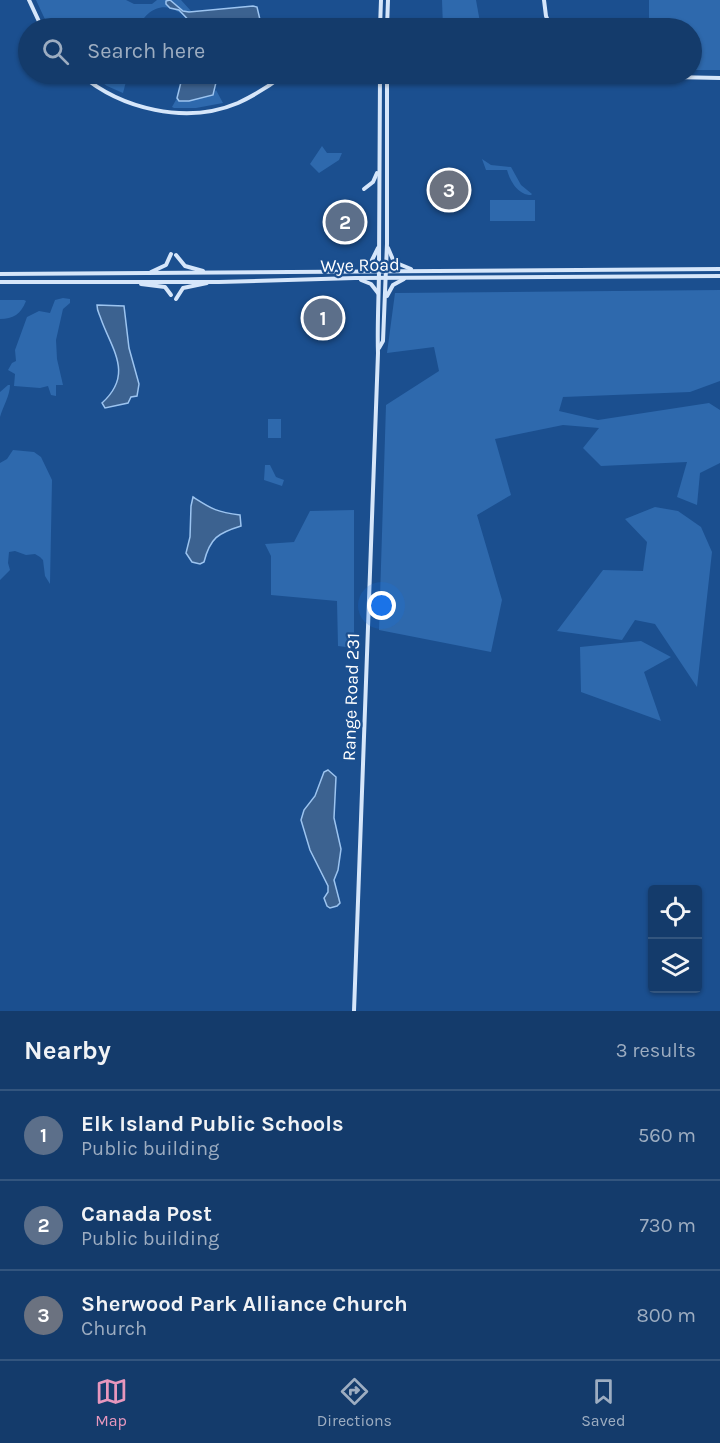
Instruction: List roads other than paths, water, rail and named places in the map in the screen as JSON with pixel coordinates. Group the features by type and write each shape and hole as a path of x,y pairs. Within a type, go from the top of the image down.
{"main road":[{"path":"29,0 37,18"},
{"path":"379,18 381,0"},
{"path":"387,18 388,0"},
{"path":"544,0 548,18"},
{"path":"702,78 720,78"},
{"path":"94,84 108,94 126,101 145,107 181,113 210,111 238,103 270,84"},
{"name":"Range Road 231","path":"354,1011 378,349 380,84"},
{"name":"Range Road 231","path":"378,349 383,341 386,300 387,84"},
{"path":"364,189 373,182 378,170"},
{"path":"359,272 369,267 379,244"},
{"path":"387,244 394,262 417,271"},
{"path":"147,273 165,265 174,254 185,267 212,273"},
{"name":"Wye Road","path":"0,274 720,269"},
{"name":"Wye Road","path":"0,282 138,283 355,278 720,276"},
{"path":"355,278 371,284 379,297"},
{"path":"386,300 393,285 407,278"},
{"path":"176,299 183,288 210,282"},
{"path":"138,283 165,287 171,295"}],"place":[{"name":"Sherwood Park Alliance Church","path":"449,190"},
{"name":"Canada Post","path":"345,222"},
{"name":"Elk Island Public Schools","path":"323,318"}]}
